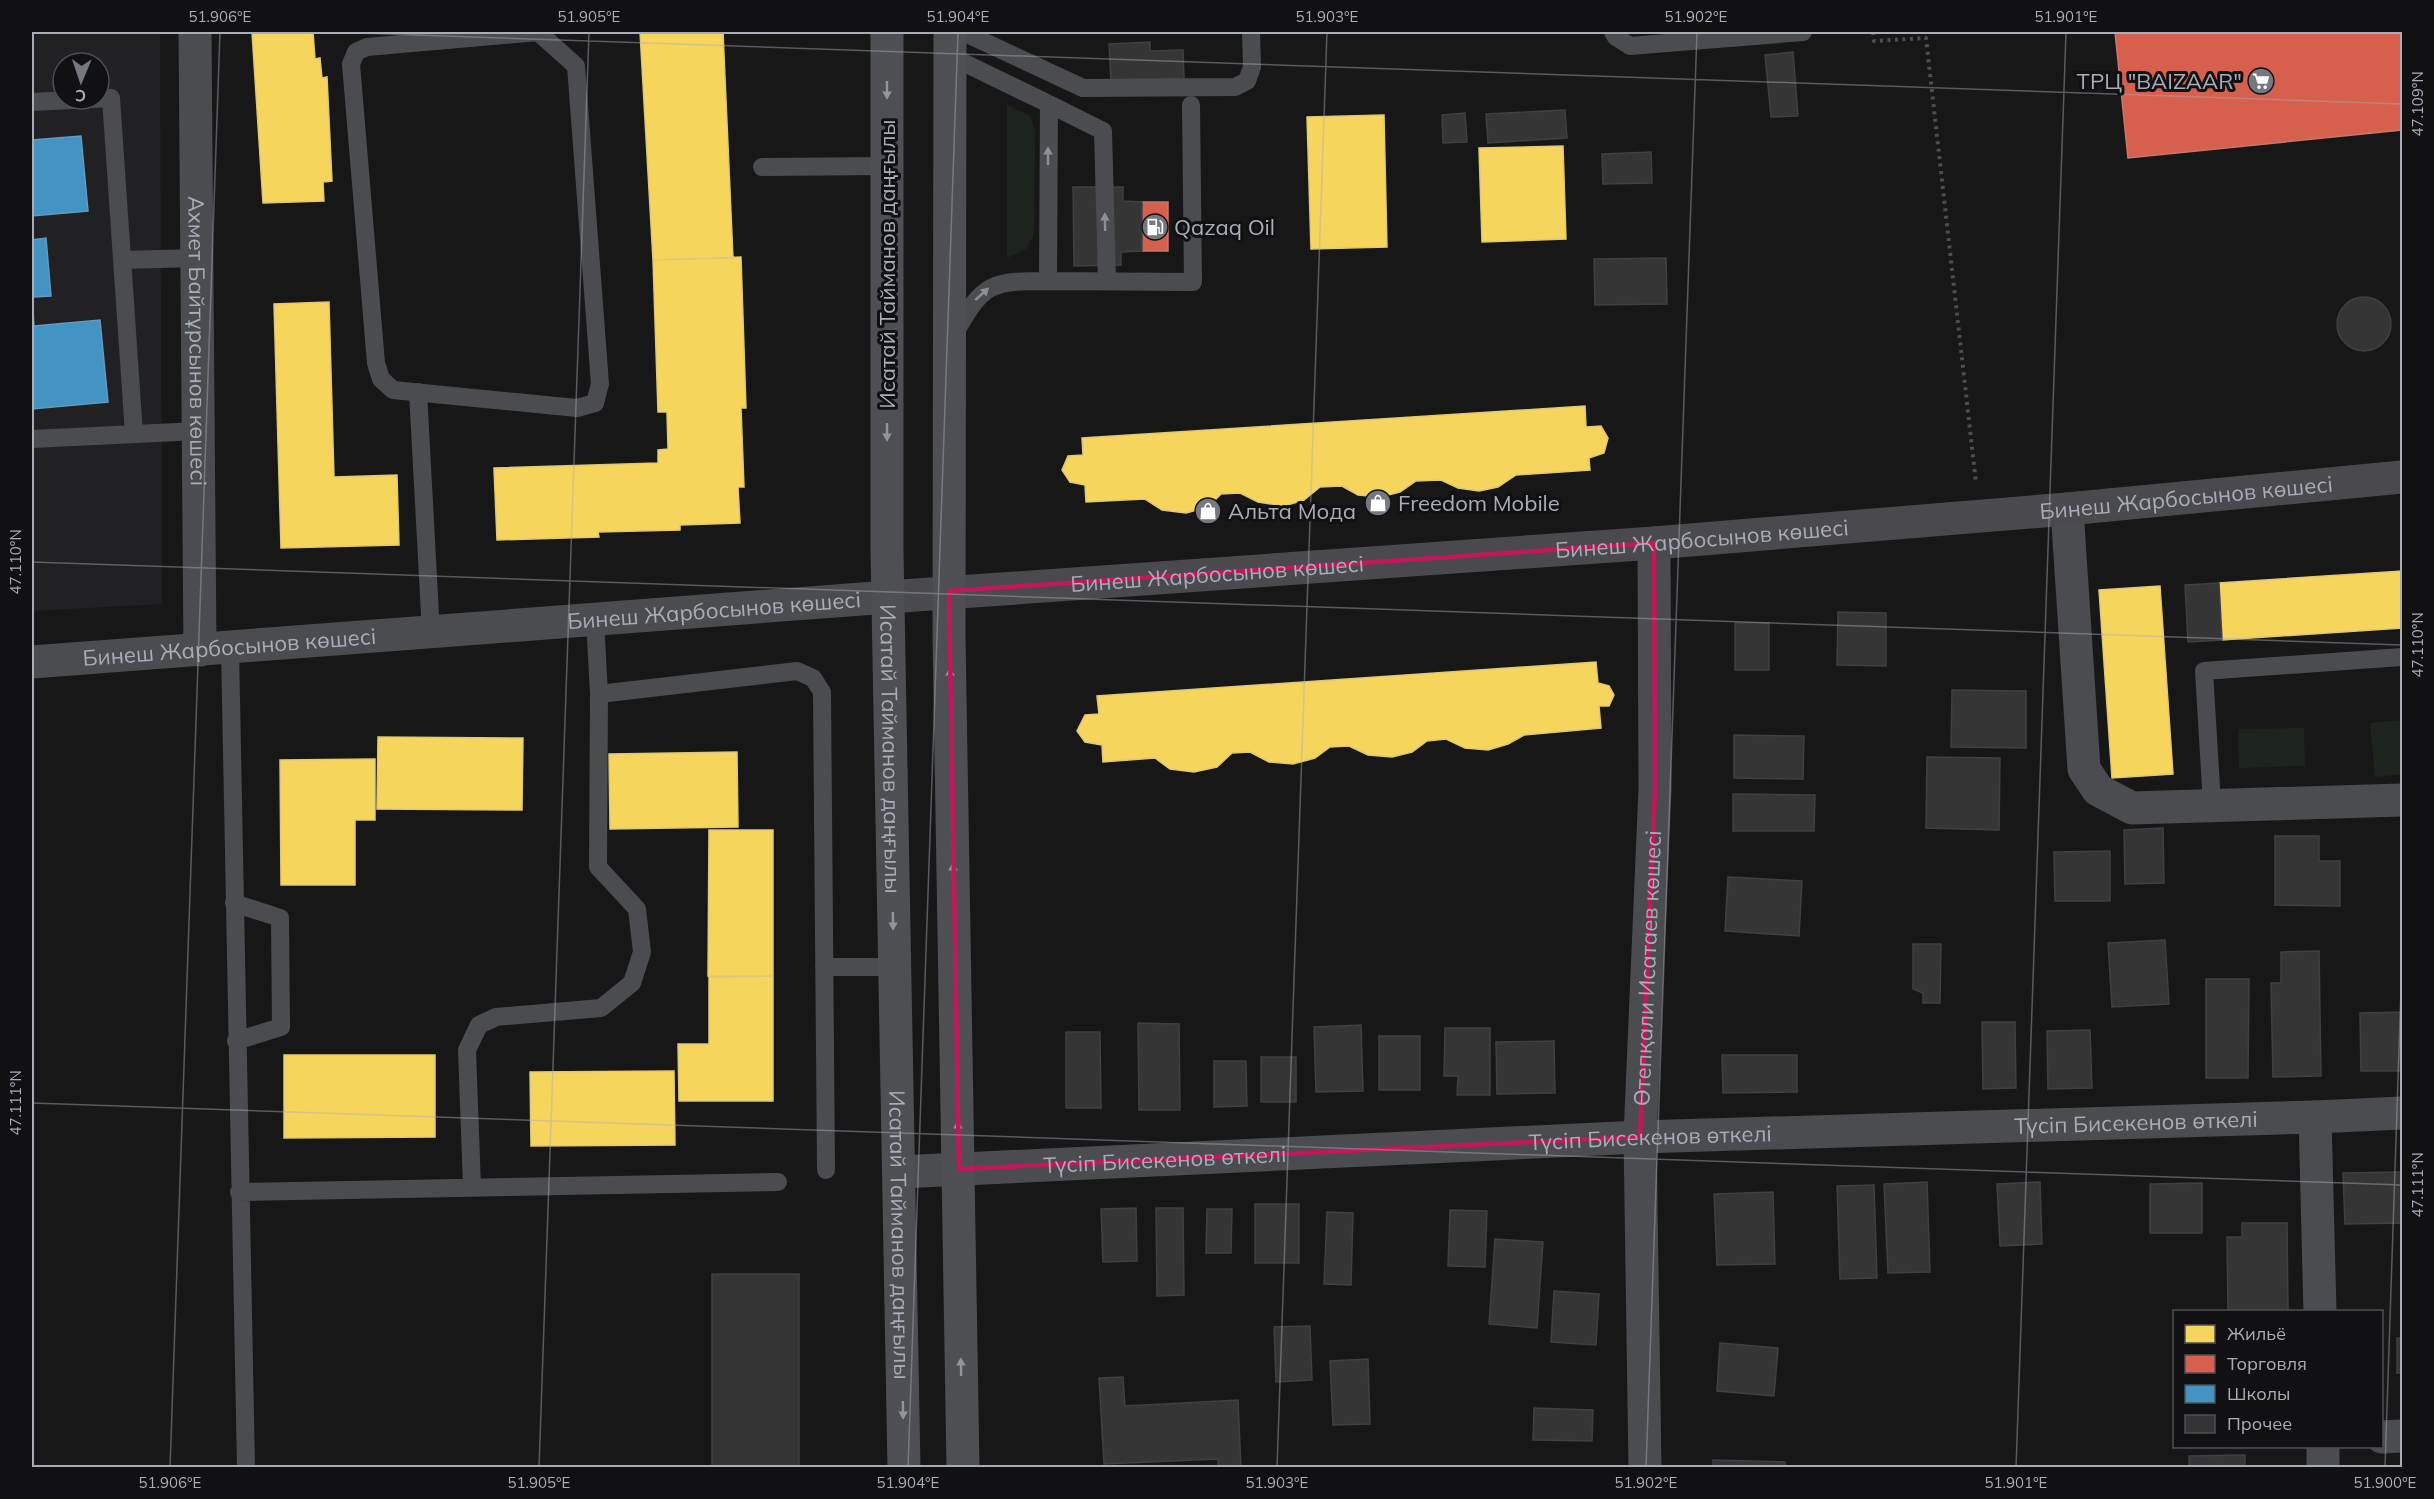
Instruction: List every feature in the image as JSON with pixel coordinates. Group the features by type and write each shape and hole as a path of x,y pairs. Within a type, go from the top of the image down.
{"main road":[{"name":"Исатай Тайманов даңғылы","path":"886,32 888,597 904,1467"},
{"path":"954,40 949,342 949,591 963,1467"}],"street":[{"name":"Ахмет Байтұрсынов көшесі","path":"195,32 198,431 215,649"},
{"name":"Бинеш Жарбосынов көшесі","path":"32,662 430,633 949,591 1654,543 1979,517 2403,477"},
{"path":"2067,509 2084,769 2098,790 2132,808 2403,800"},
{"name":"Өтепқали Исатаев көшесі","path":"1645,1467 1640,1137 1655,789 1654,543"},
{"name":"Түсіп Бисекенов өткелі","path":"899,1172 1640,1137 2315,1118 2403,1113"},
{"path":"2315,1118 2320,1310"},
{"path":"2383,1437 2403,1437"},
{"path":"2323,1448 2323,1467"}],"lane":[{"path":"538,32 576,66 600,384 595,402 577,408 393,390 381,379 376,363 351,64 356,52 367,47 538,32"},
{"path":"954,40 1083,88 1234,87 1247,81 1252,68 1251,32"},
{"path":"1613,32 1616,38 1630,45 1803,32"},
{"path":"954,40 1049,104 1103,132 1107,281"},
{"path":"32,102 111,99 134,434"},
{"path":"1048,281 1049,104"},
{"path":"949,342 969,307 984,290 1004,281 1193,282 1191,105"},
{"path":"762,167 887,166"},
{"path":"122,260 197,258"},
{"path":"418,392 430,633"},
{"path":"32,439 198,431"},
{"path":"472,1187 467,1050 479,1025 496,1017 601,1008 632,983 642,952 637,909 598,867 599,694 595,620"},
{"path":"215,649 234,903 246,1467"},
{"path":"2212,804 2204,671 2403,657"},
{"path":"599,694 796,671 813,678 822,692 826,1170"},
{"path":"234,903 280,918 281,1027 236,1041"},
{"path":"824,967 894,967"},
{"path":"239,1192 778,1182"}],"path":[{"path":"1873,32 1874,41 1926,38 1979,517"}],"highlighted area":[{"path":"1654,543 1655,789 1640,1137 959,1169 949,591"}],"shaded area":[{"path":"32,32 160,32 162,604 32,611"},
{"path":"1007,105 1030,116 1035,131 1034,234 1026,249 1007,258"},
{"path":"2402,720 2402,774 2375,777 2370,723"},
{"path":"2304,728 2305,766 2239,768 2238,729"}],"building: Жильё":[{"path":"252,32 313,32 315,59 320,58 322,78 327,77 332,181 323,182 324,201 263,203"},
{"path":"640,32 723,32 733,258 653,260"},
{"path":"1384,115 1387,247 1311,249 1307,117"},
{"path":"1563,146 1566,239 1482,242 1479,148"},
{"path":"741,257 746,408 741,408 744,487 738,487 740,523 680,525 680,530 598,532 599,537 497,540 494,468 658,463 658,450 668,449 667,412 658,412 653,260"},
{"path":"329,302 334,477 397,475 399,545 281,548 274,304"},
{"path":"1585,406 1586,427 1601,426 1608,438 1604,453 1589,458 1590,470 1516,475 1498,487 1479,491 1458,488 1441,480 1416,481 1400,492 1380,497 1358,495 1342,486 1320,487 1304,500 1284,506 1258,502 1240,493 1221,494 1208,507 1186,513 1162,510 1145,499 1086,502 1085,485 1070,482 1062,470 1068,456 1083,455 1082,438"},
{"path":"2402,571 2402,628 2222,640 2219,583"},
{"path":"2160,586 2173,774 2112,778 2099,590"},
{"path":"1596,662 1598,683 1609,686 1614,695 1609,706 1599,706 1601,728 1524,735 1508,744 1488,750 1465,748 1446,739 1427,741 1412,752 1392,757 1368,755 1349,746 1330,747 1315,758 1293,764 1269,762 1250,752 1232,753 1217,767 1194,772 1170,769 1155,758 1103,762 1102,745 1085,742 1077,731 1085,715 1099,714 1097,696"},
{"path":"378,737 523,738 522,810 377,809"},
{"path":"737,752 738,827 610,829 609,754"},
{"path":"375,759 375,820 355,820 355,885 281,885 280,760"},
{"path":"709,830 773,830 773,976 708,976"},
{"path":"773,976 773,1101 679,1101 678,1044 709,1044 709,977"},
{"path":"284,1055 435,1055 435,1137 284,1138"},
{"path":"674,1071 675,1145 531,1146 530,1072"}],"building: Торговля":[{"name":"ТРЦ \"BAIZAAR\"","path":"2115,32 2402,32 2402,130 2128,158"},
{"name":"Qazaq Oil","path":"1142,202 1168,202 1168,251 1142,251"}],"building: Школы":[{"path":"81,136 88,211 32,216 32,140"},
{"path":"46,238 51,296 32,297 32,240"},
{"path":"32,297 34,326 100,320 108,402 32,409"}],"building: Прочее":[{"path":"1150,42 1150,51 1183,50 1184,78 1111,80 1109,44"},
{"path":"1793,52 1798,116 1771,117 1765,55"},
{"path":"1565,110 1567,138 1488,143 1486,114"},
{"path":"1465,113 1467,142 1443,143 1442,115"},
{"path":"1651,152 1652,183 1603,184 1602,154"},
{"path":"1073,187 1123,187 1123,201 1142,202 1142,251 1121,252 1121,265 1074,266"},
{"path":"1666,258 1667,304 1595,305 1594,259"},
{"path":"2359,297 2369,297 2379,301 2387,309 2391,324 2387,339 2379,347 2369,351 2359,351 2349,347 2341,339 2337,329 2337,319 2341,309 2349,301"},
{"path":"2219,583 2222,640 2188,642 2185,585"},
{"path":"1838,612 1886,613 1886,666 1837,665"},
{"path":"1735,623 1769,623 1769,670 1735,670"},
{"path":"1952,690 2026,691 2026,748 1951,747"},
{"path":"1734,735 1804,736 1803,779 1734,778"},
{"path":"1927,757 2000,758 1999,830 1926,828"},
{"path":"1733,794 1815,795 1814,831 1733,831"},
{"path":"2163,828 2164,883 2125,884 2124,830"},
{"path":"2275,836 2319,836 2319,861 2340,861 2340,906 2275,905"},
{"path":"2110,851 2110,901 2055,901 2054,852"},
{"path":"1728,877 1802,881 1799,936 1725,931"},
{"path":"2165,940 2169,1004 2112,1007 2108,943"},
{"path":"1913,944 1941,944 1940,1003 1923,1003 1923,993 1913,989"},
{"path":"2319,951 2321,1076 2273,1077 2271,983 2281,983 2281,952"},
{"path":"2206,979 2249,979 2248,1078 2206,1078"},
{"path":"2402,1012 2402,1071 2361,1071 2360,1013"},
{"path":"1982,1022 2015,1022 2016,1088 1983,1089"},
{"path":"1138,1023 1179,1024 1180,1110 1139,1110"},
{"path":"1361,1025 1363,1091 1316,1092 1314,1027"},
{"path":"1445,1028 1490,1028 1490,1095 1457,1095 1458,1076 1444,1076"},
{"path":"2090,1030 2092,1088 2048,1089 2047,1031"},
{"path":"1066,1032 1100,1032 1101,1108 1066,1108"},
{"path":"1379,1036 1420,1036 1420,1090 1379,1090"},
{"path":"1554,1041 1555,1093 1497,1094 1496,1042"},
{"path":"1722,1055 1797,1055 1797,1092 1723,1093"},
{"path":"1261,1057 1296,1057 1296,1102 1261,1102"},
{"path":"1214,1061 1246,1061 1247,1106 1214,1107"},
{"path":"2402,1172 2402,1223 2345,1224 2343,1173"},
{"path":"1927,1182 1930,1272 1888,1273 1884,1184"},
{"path":"2040,1182 2042,1244 2000,1246 1997,1184"},
{"path":"2202,1183 2202,1233 2150,1233 2150,1184"},
{"path":"1874,1185 1877,1278 1840,1279 1837,1186"},
{"path":"1773,1192 1775,1264 1717,1265 1714,1194"},
{"path":"1255,1204 1299,1204 1299,1263 1255,1263"},
{"path":"1136,1208 1137,1261 1103,1262 1101,1209"},
{"path":"1156,1208 1183,1208 1184,1295 1157,1296"},
{"path":"1207,1209 1232,1209 1231,1253 1206,1253"},
{"path":"1450,1210 1487,1211 1485,1267 1448,1266"},
{"path":"1327,1212 1353,1213 1351,1285 1324,1284"},
{"path":"2242,1223 2287,1223 2288,1310 2228,1310 2227,1237 2242,1237"},
{"path":"1495,1239 1543,1242 1537,1328 1489,1324"},
{"path":"712,1274 799,1274 799,1468 712,1468"},
{"path":"1554,1291 1599,1294 1596,1345 1551,1342"},
{"path":"1310,1326 1312,1380 1276,1382 1274,1327"},
{"path":"2397,1338 2402,1338 2402,1373 2397,1373"},
{"path":"1720,1343 1778,1348 1774,1396 1717,1391"},
{"path":"1368,1359 1370,1424 1333,1425 1330,1361"},
{"path":"1123,1377 1125,1406 1238,1400 1241,1468 1218,1468 1218,1459 1104,1464 1099,1378"},
{"path":"1534,1408 1593,1410 1592,1441 1533,1440"},
{"path":"2245,1455 2245,1468 2189,1468 2189,1456"},
{"path":"1713,1460 1785,1462 1785,1468 1713,1468"}],"place":[{"name":"ТРЦ \"BAIZAAR\"","path":"2261,81"},
{"name":"Qazaq Oil","path":"1155,227"},
{"name":"Freedom Mobile","path":"1378,503"},
{"name":"Альта Мода","path":"1208,511"}]}
